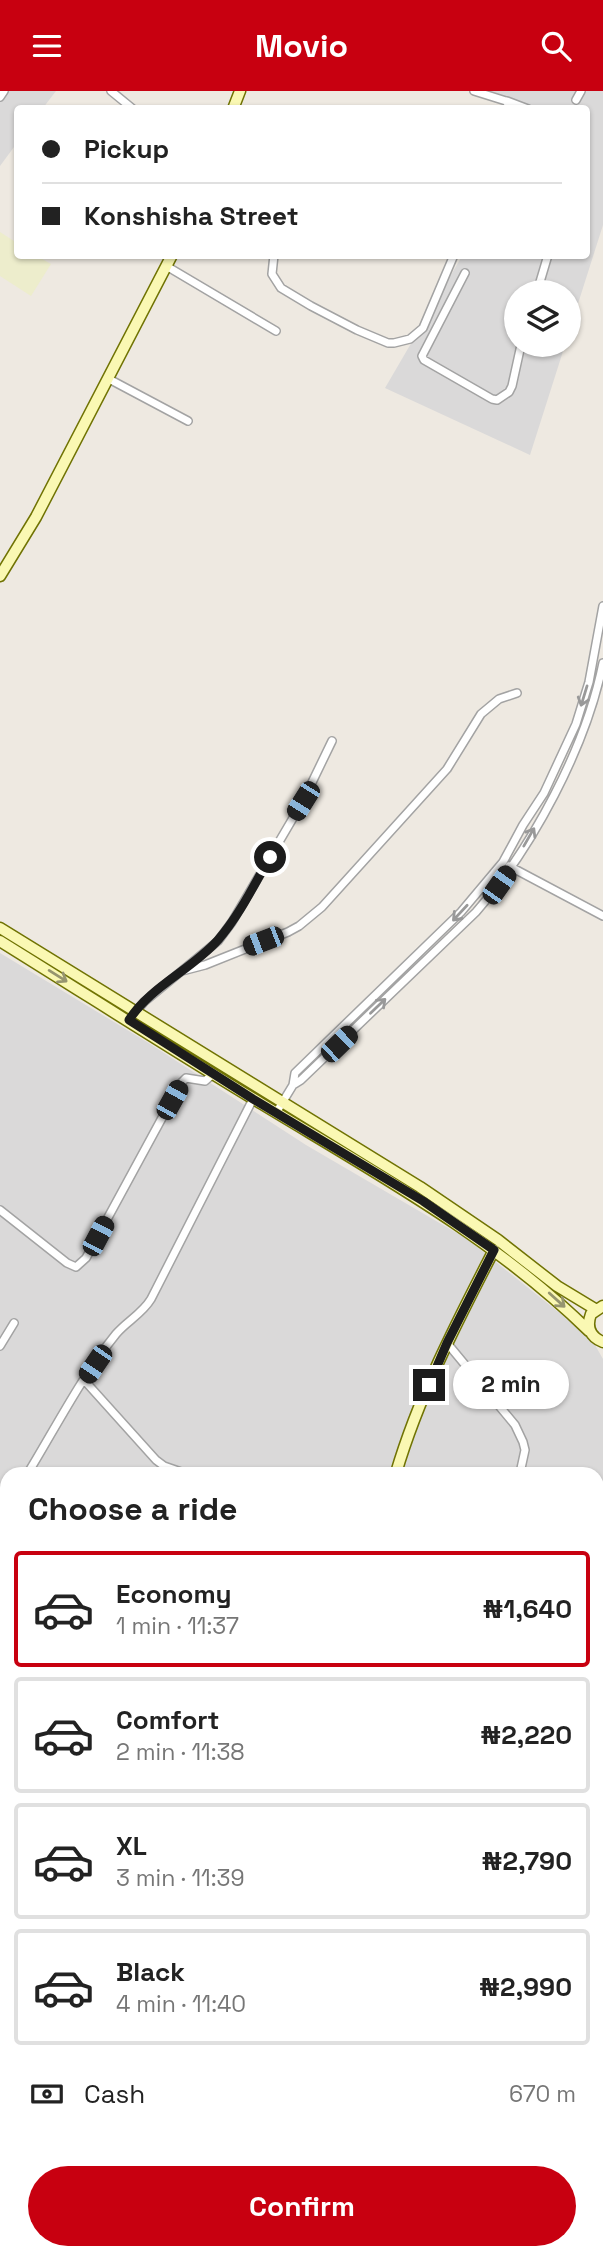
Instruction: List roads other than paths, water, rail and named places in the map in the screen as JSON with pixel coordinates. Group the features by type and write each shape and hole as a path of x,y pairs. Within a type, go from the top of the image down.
{"main road":[{"path":"0,576 36,517 171,259"},
{"path":"0,928 132,1016 423,1201 494,1250 557,1300 601,1344"},
{"path":"0,941 132,1016 253,1099 279,1108 457,1211 557,1286 599,1305 589,1319 589,1331"},
{"path":"398,1467 411,1428 447,1343 494,1250"}],"street":[{"path":"0,97 4,91"},
{"path":"110,91 128,105"},
{"path":"474,91 509,105"},
{"path":"576,100 581,91"},
{"path":"274,259 272,274 281,288 357,330 394,343 410,339 423,328 452,259"},
{"path":"541,280 547,259"},
{"path":"168,267 276,331"},
{"path":"465,273 422,356 424,360 497,400 509,392 512,386 518,357"},
{"path":"109,379 188,421"},
{"path":"279,1108 293,1085 295,1073 461,912 503,862 544,793 576,723 589,682 603,605"},
{"path":"293,1085 311,1071 475,912 511,868 569,764 592,708 603,663"},
{"path":"182,971 205,965 288,932 322,908 447,769 465,742 474,721 499,699 517,693"},
{"path":"132,1016 218,941 232,922 303,801 332,741"},
{"path":"503,862 603,916"},
{"path":"0,1210 67,1263 76,1267 86,1258 181,1083 186,1078 205,1081 213,1074"},
{"path":"32,1467 116,1333 144,1309 151,1299 253,1099"},
{"path":"0,1346 14,1323"},
{"path":"447,1343 516,1425 525,1450 521,1467"},
{"path":"84,1380 156,1460 167,1467"}]}
